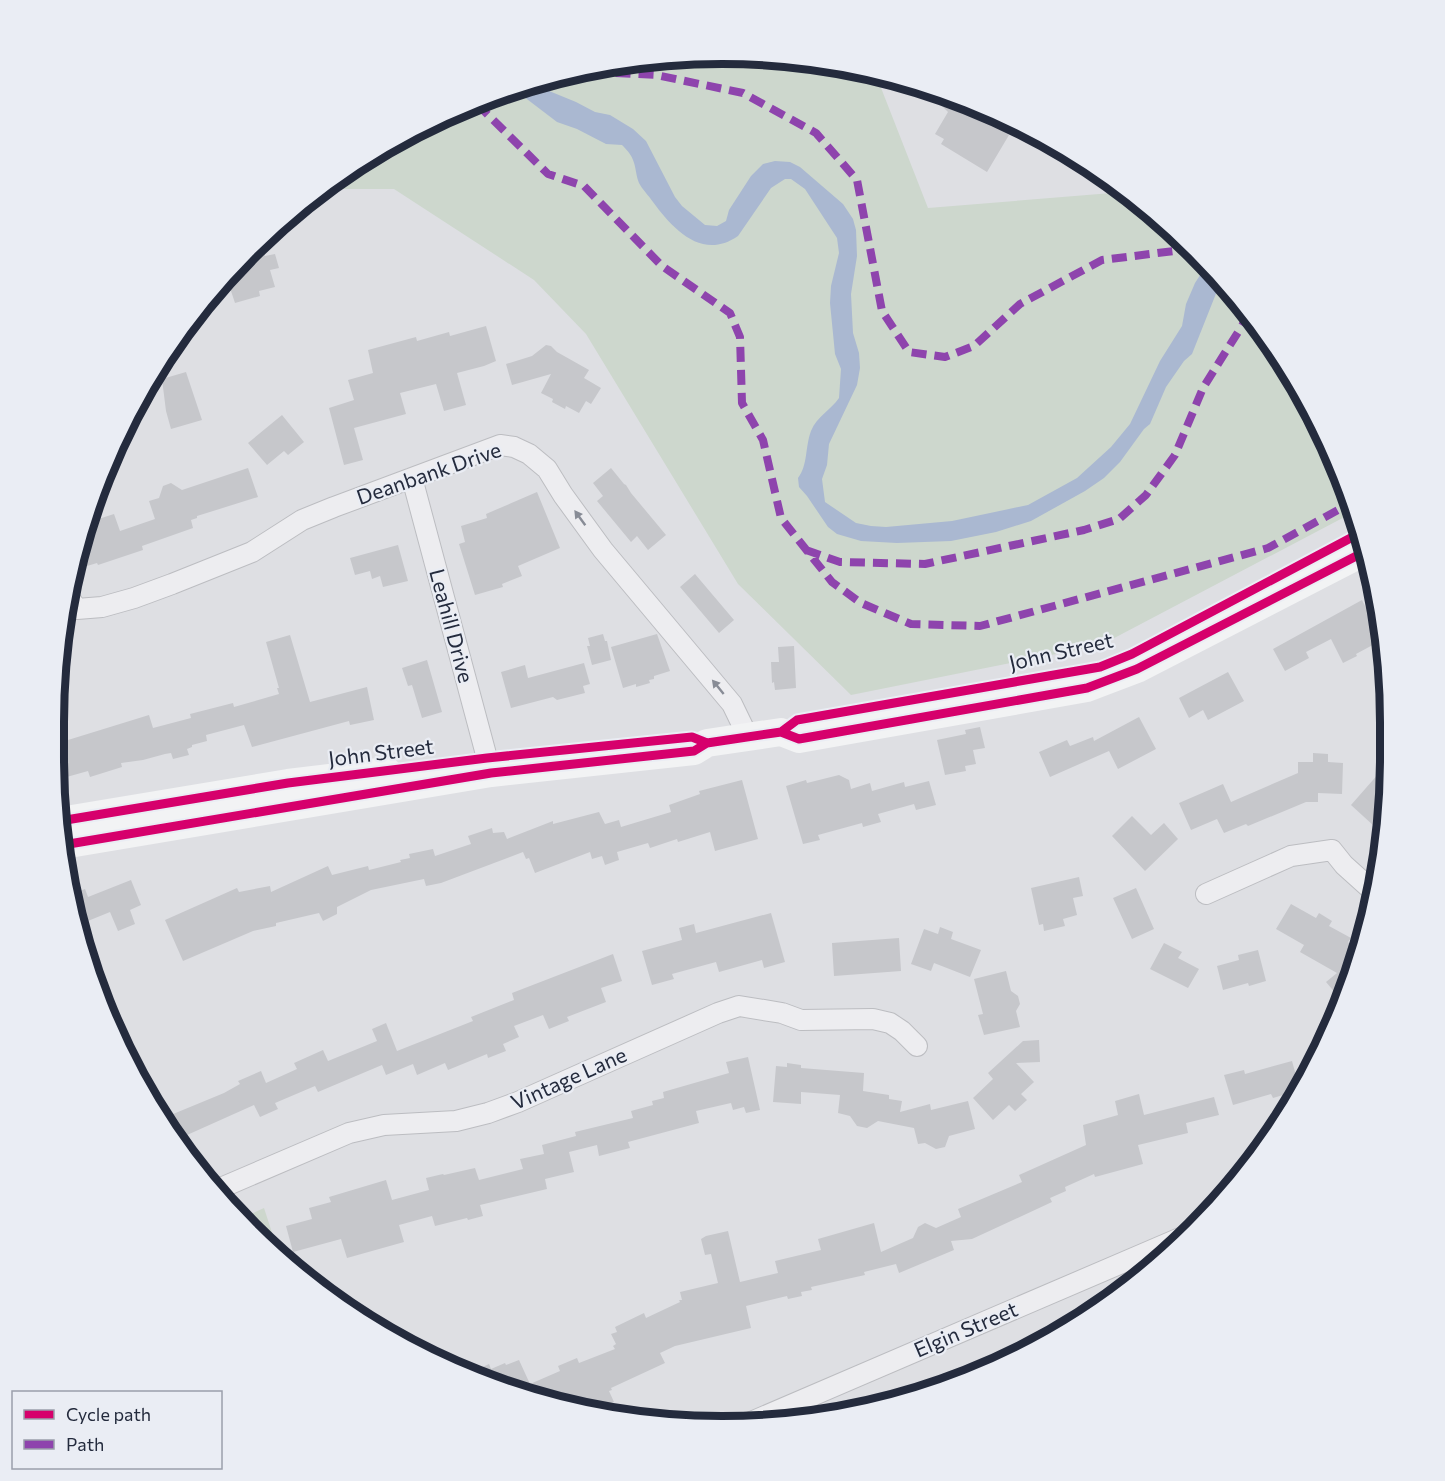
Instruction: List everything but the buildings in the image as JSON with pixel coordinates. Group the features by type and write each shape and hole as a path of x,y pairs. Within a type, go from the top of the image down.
{"main road":[{"name":"John Street","path":"781,732 797,720 1100,667 1132,654 1353,537"},
{"name":"John Street","path":"68,820 288,783 694,752 707,743 781,732 799,739 1087,688 1137,669 1358,554"},
{"name":"John Street","path":"70,844 489,766"}],"street":[{"name":"Deanbank Drive","path":"75,606 77,609 102,607 134,598 252,552 302,520 500,445 514,447 529,454 547,469 603,550 732,704 748,736"},
{"name":"Leahill Drive","path":"412,478 489,766"},
{"path":"1206,894 1291,856 1332,850 1344,865 1368,887"},
{"name":"Vintage Lane","path":"224,1187 349,1133 384,1125 456,1121 488,1113 739,1006 782,1013 801,1020 873,1019 890,1023 917,1046"},
{"name":"Elgin Street","path":"768,1415 1166,1244"}],"shaded area":[{"path":"722,64 808,70 879,84 928,208 1113,193 1188,257 1245,322 1270,357 1313,431 1347,516 1101,645 851,695 738,584 586,334 534,280 394,189 337,189 431,132 511,99 594,77 637,70"},
{"path":"264,1208 274,1240 257,1224 249,1215"}],"water":[{"path":"545,89 595,112 610,115 633,129 646,141 675,197 682,206 705,225 717,226 726,221 729,210 751,176 763,164 775,161 790,162 800,167 843,204 853,219 856,230 857,256 851,294 853,333 859,353 860,368 857,385 829,444 827,465 822,479 825,502 856,523 886,527 952,521 1028,505 1077,478 1111,447 1130,424 1160,361 1182,326 1186,304 1202,272 1218,290 1192,354 1184,361 1166,387 1150,424 1120,462 1104,478 1031,521 996,532 951,541 897,543 861,541 837,534 828,527 799,487 798,478 803,467 811,431 817,421 839,398 841,369 835,354 830,303 831,286 839,253 837,238 805,189 791,179 785,179 771,188 738,236 725,243 712,245 701,243 679,231 661,212 640,185 632,158 622,145 606,144 577,129 557,122 522,96"}],"marked path":[{"path":"618,73 656,75 743,93 816,133 857,180 882,311 909,352 945,357 974,346 1020,304 1102,260 1180,250"},
{"path":"483,110 548,174 584,186 662,266 730,313 740,337 742,403 763,440 781,518 832,582 861,603 911,624 980,626 1268,548 1344,507"},
{"path":"806,550 840,562 925,564 1084,530 1119,519 1146,495 1175,455 1203,388 1245,322"}],"cycle path":[{"path":"781,732 797,720 1100,667 1132,654 1353,537"},
{"path":"70,844 491,773 694,751 707,743 781,732 799,739 1087,688 1137,669 1359,555"},
{"path":"68,820 288,783 487,758 692,737 707,743"}]}
